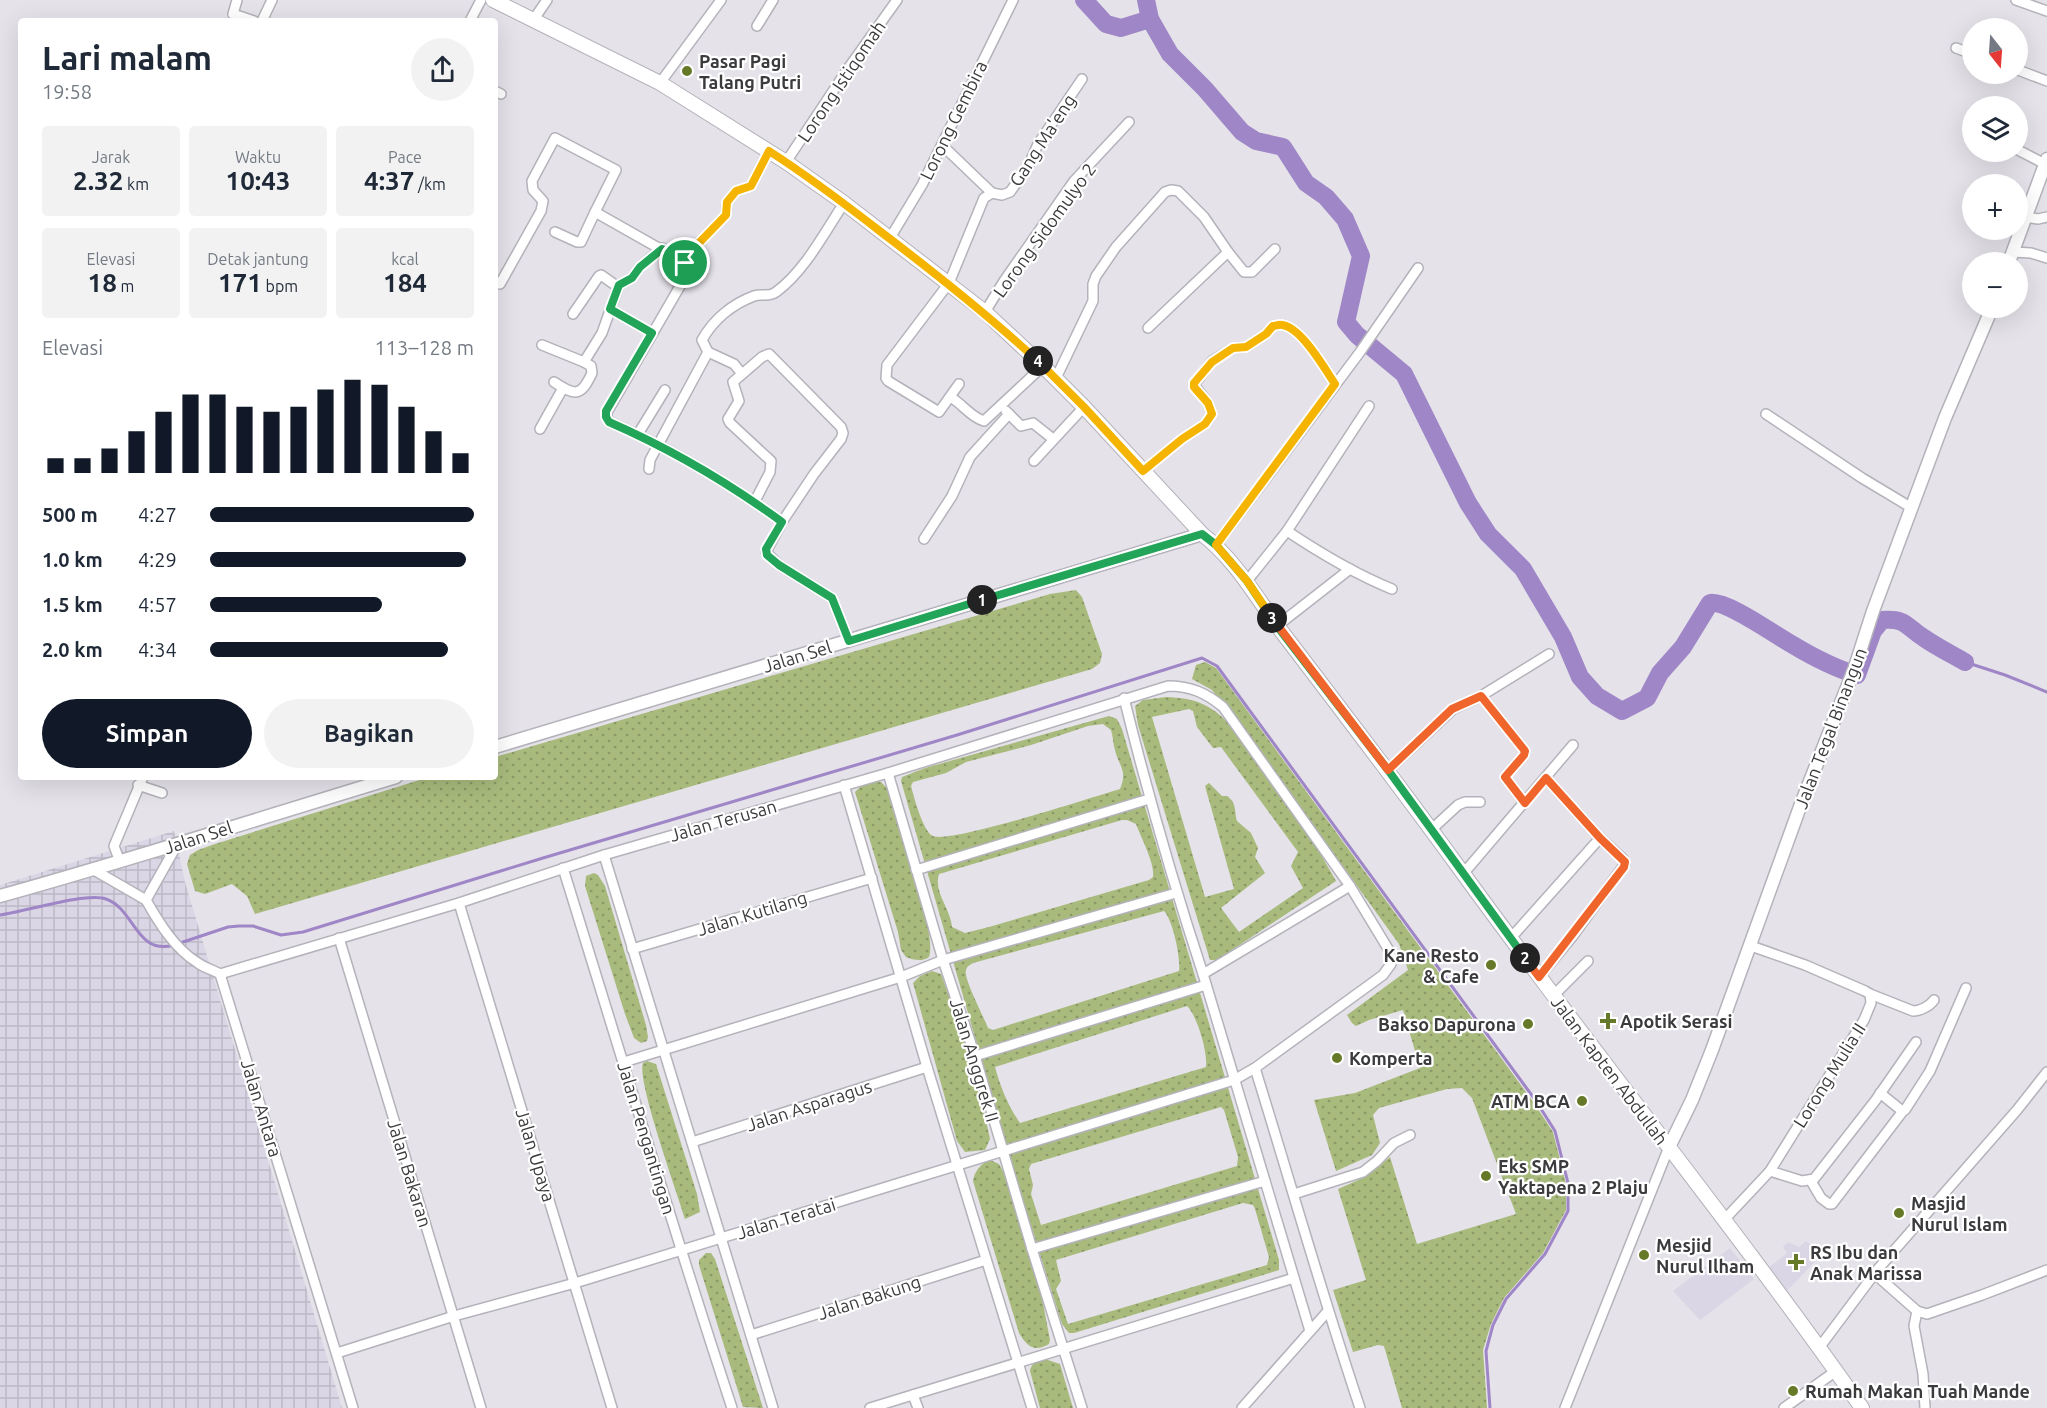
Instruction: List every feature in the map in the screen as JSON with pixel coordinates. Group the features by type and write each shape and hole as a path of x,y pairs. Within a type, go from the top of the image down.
{"main road":[{"name":"Jalan Kapten Abdullah","path":"493,0 660,83 786,162 949,283 985,312 1056,378 1202,534 1216,545 1247,581 1277,626 1388,770 1510,939 1724,1220 1862,1408"}],"street":[{"path":"237,0 233,14 245,18"},
{"path":"263,18 272,0"},
{"path":"472,18 481,0"},
{"path":"534,19 547,0"},
{"path":"660,83 721,0"},
{"path":"757,26 773,0"},
{"name":"Lorong Istiqomah","path":"786,162 897,0"},
{"name":"Lorong Gembira","path":"890,238 922,185 1013,0"},
{"path":"2016,0 2047,11"},
{"path":"1956,48 1962,50"},
{"path":"2028,74 2047,81"},
{"name":"Gang Ma'eng","path":"950,397 939,412 886,378 887,365 949,283 984,198 992,193 1002,195 1010,192 1028,167 1038,144 1082,79"},
{"name":"Lorong Sidomulyo 2","path":"985,312 1074,181 1129,122"},
{"path":"500,284 544,204 543,199 533,190 532,181 555,138 616,170 581,242 555,232"},
{"path":"942,145 992,193"},
{"path":"685,263 697,245 726,215 727,202 736,191 751,186 769,151"},
{"path":"2028,154 2046,161 2028,209"},
{"path":"1056,378 1093,301 1093,284 1096,276 1116,247 1165,192 1178,191 1204,217 1241,269 1248,273 1252,272 1275,249"},
{"path":"742,374 734,364 708,352 702,340 715,321 733,307 757,295 772,295 789,281 844,203"},
{"path":"595,212 685,263 688,269 606,411 609,422 638,434 696,464 755,501 782,522"},
{"path":"2028,217 2047,217"},
{"path":"584,362 602,333 620,284 632,278 640,267 662,249"},
{"path":"1148,327 1228,252"},
{"path":"2028,254 2047,258"},
{"path":"1216,545 1360,352 1418,268"},
{"path":"573,314 599,276 601,275 618,287"},
{"path":"610,309 652,333"},
{"name":"Jalan Tegal Binangun","path":"1669,1148 1692,1100 1751,946 1801,804 1854,670 1873,611 1945,418 1988,318"},
{"path":"1143,471 1182,439 1205,424 1212,414 1208,403 1194,387 1194,383 1212,362 1233,348 1246,347 1266,334 1273,326 1283,325 1292,329 1305,341 1335,384"},
{"path":"542,345 591,366 592,373 581,391 573,393 554,382"},
{"path":"649,469 650,460 708,352"},
{"path":"755,501 766,482 771,464 769,458 728,421 728,418 739,401 733,382 762,357 769,354 843,430 841,439 782,522 766,549 767,555 832,598 849,641"},
{"path":"959,384 950,397 982,421 1043,366"},
{"path":"540,429 563,388"},
{"path":"638,434 664,390"},
{"path":"1002,404 1021,426 1033,423 1053,439"},
{"path":"1247,581 1287,531 1369,406"},
{"path":"1034,461 1084,407"},
{"path":"924,539 951,496 970,457 1009,414"},
{"path":"1766,414 1862,478 1912,508"},
{"path":"985,419 995,429"},
{"path":"1287,531 1370,581 1392,589"},
{"name":"Jalan Sel","path":"498,746 1202,534"},
{"path":"1277,626 1350,569"},
{"path":"1388,770 1452,709 1481,696 1549,654"},
{"name":"Jalan Terusan","path":"220,974 459,903 603,855 888,773 1168,686 1202,692 1223,707 1350,886"},
{"path":"1481,696 1525,751 1505,777 1525,803"},
{"path":"1124,698 1149,799 1176,893 1203,974 1310,1331"},
{"path":"1463,874 1574,745"},
{"name":"Jalan Anggrek II","path":"888,773 943,960 975,1056 1082,1408"},
{"path":"1539,977 1572,937 1625,864 1623,859 1600,838 1546,778"},
{"name":"Jalan Sel","path":"0,896 94,870 386,780"},
{"path":"120,862 114,846 140,781 162,794"},
{"path":"844,785 927,1067 1032,1408"},
{"path":"916,870 1149,799"},
{"path":"1431,830 1458,805 1465,802 1480,802"},
{"path":"1510,939 1600,838"},
{"path":"146,900 178,843"},
{"path":"603,855 773,1408"},
{"name":"Jalan Pengantingan","path":"563,868 680,1250 732,1408"},
{"path":"94,870 146,900 159,923 177,944 198,963 220,974"},
{"name":"Jalan Kutilang","path":"632,949 872,878"},
{"path":"1203,974 1350,886"},
{"name":"Jalan Teratai","path":"337,1353 454,1316 722,1238 1234,1080 1255,1068 1383,975 1390,967 1392,960 1390,952 1350,886"},
{"path":"624,1062 901,977 943,960 1176,893"},
{"name":"Jalan Upaya","path":"459,903 612,1408"},
{"name":"Jalan Bakaran","path":"339,938 482,1408"},
{"path":"1751,946 1805,965 1913,1011 1918,1011 1934,1000"},
{"path":"1553,996 1588,961"},
{"name":"Jalan Antara","path":"220,974 353,1408"},
{"path":"975,1056 1206,985"},
{"path":"1810,1181 1821,1198 1832,1204 1903,1111 1930,1071 1966,988"},
{"name":"Lorong Mulia II","path":"1724,1220 1770,1171 1864,1020 1870,1003 1870,994"},
{"path":"1770,1171 1802,1181 1815,1178 1845,1141 1916,1042"},
{"name":"Jalan Asparagus","path":"692,1142 927,1067"},
{"path":"1255,1068 1328,1311 1360,1408"},
{"path":"1818,1348 1875,1274 2038,1086 2047,1072"},
{"path":"1880,1093 1903,1111"},
{"path":"1294,1194 1363,1172 1394,1143 1410,1135"},
{"path":"1566,1408 1669,1148"},
{"path":"1032,1249 1265,1181"},
{"name":"Jalan Bakung","path":"751,1335 986,1260"},
{"path":"1875,1274 1917,1311 1927,1314 2047,1270"},
{"path":"870,1408 1294,1278"},
{"path":"1242,1408 1251,1404 1328,1311"},
{"path":"1917,1311 1914,1326 1923,1374 1925,1408"},
{"path":"1784,1408 1836,1371"},
{"path":"913,1395 918,1408"}],"shaded area":[{"path":"174,831 185,882 342,1408 0,1408 0,885"},
{"name":"RS Ibu dan Anak Marissa","path":"1806,1241 1822,1254 1786,1292 1767,1269 1787,1253 1783,1247 1788,1242 1799,1247"},
{"path":"1730,1248 1754,1279 1700,1320 1673,1291"}],"green space":[{"path":"1076,590 1082,597 1102,654 1100,663 1092,669 255,914 247,896 232,884 205,894 195,891 187,864 190,855 215,844 419,780 498,780 498,756 1050,594"},
{"path":"1205,662 1216,668 1553,1132 1566,1184 1566,1210 1543,1253 1504,1298 1491,1324 1483,1350 1487,1408 1402,1408 1384,1346 1378,1345 1353,1352 1333,1290 1366,1280 1338,1189 1365,1177 1390,1157 1417,1244 1516,1214 1472,1098 1462,1088 1447,1089 1379,1108 1373,1115 1380,1143 1372,1155 1336,1171 1314,1100 1355,1093 1420,1068 1403,1010 1356,1026 1347,1015 1408,970 1399,944 1292,796 1212,690 1192,679 1196,665"},
{"path":"1166,697 1186,699 1209,707 1224,718 1320,853 1336,881 1217,960 1210,960 1138,725 1135,706 1143,700","holes":["1189,709 1193,711 1197,727 1213,748 1221,747 1298,852 1291,866 1303,888 1239,932 1221,908 1265,873 1255,857 1258,848 1251,833 1237,821 1234,804 1230,799 1222,796 1209,783 1205,786 1234,889 1205,897 1152,717"]},
{"path":"1109,716 1117,719 1122,729 1279,1260 1279,1270 1074,1333 1069,1333 1062,1324 1011,1162 901,781 902,777 925,768","holes":["1103,724 1111,730 1114,748 1123,773 1120,789 993,827 945,837 933,836 929,833 919,814 911,786 913,782 946,773 966,762 1031,745 1088,726","1122,820 1136,824 1153,871 1153,877 1149,880 965,933 952,927 940,894 939,874","1164,911 1178,949 1179,971 993,1030 988,1028 968,981 966,970 972,964","1187,1006 1198,1026 1204,1044 1206,1061 1206,1067 1020,1123 1005,1096 995,1067","1221,1107 1224,1110 1238,1157 1237,1166 1041,1225 1031,1194 1033,1185 1029,1169 1031,1164","1243,1203 1253,1205 1255,1209 1269,1257 1267,1265 1068,1324 1056,1289 1061,1281 1056,1260"]},
{"path":"881,782 887,788 922,902 930,945 929,957 924,960 906,957 901,950 898,932 855,792 862,785"},
{"path":"594,873 605,886 646,1025 647,1041 641,1043 634,1038 625,1014 585,886 586,876"},
{"path":"932,971 941,974 956,1015 984,1111 990,1139 985,1150 965,1152 957,1141 913,983 920,976"},
{"path":"647,1061 656,1064 697,1194 700,1212 685,1219 646,1091 643,1063"},
{"path":"990,1160 999,1164 1004,1173 1042,1298 1050,1340 1049,1344 1044,1347 1031,1347 1019,1333 973,1181 978,1168"},
{"path":"706,1253 711,1253 715,1259 763,1408 743,1407 699,1265 699,1260"},
{"path":"1045,1359 1060,1364 1073,1408 1040,1408 1030,1371 1035,1363"}],"waterway":[{"path":"1084,0 1106,24 1121,28 1150,19"},
{"path":"1146,0 1150,19 1170,54 1205,89 1242,132 1256,141 1283,147 1306,183 1326,197 1345,219 1361,256 1346,322 1357,335 1404,374 1468,503 1488,534 1523,569 1563,637 1580,677 1597,696 1622,711 1647,698 1660,673 1683,647 1710,603 1728,607 1816,658 1857,675 1873,631 1882,620 1897,620 1906,624 1918,634 1965,662"},
{"path":"180,943 228,927 239,926 253,926 281,935 303,932 957,735 1202,658 1217,666 1536,1101 1555,1131 1568,1183 1568,1211 1545,1254 1506,1299 1493,1325 1486,1351 1490,1408"},
{"path":"1965,662 2047,692"},
{"path":"0,915 70,900 106,899 116,904 143,938 151,944 161,947 174,945"}],"place":[{"name":"Pasar Pagi Talang Putri","path":"687,71"},
{"name":"Kane Resto & Cafe","path":"1491,965"},
{"name":"Apotik Serasi","path":"1608,1021"},
{"name":"Bakso Dapurona","path":"1528,1024"},
{"name":"Komperta","path":"1337,1058"},
{"name":"ATM BCA","path":"1582,1101"},
{"name":"Eks SMP Yaktapena 2 Plaju","path":"1486,1176"},
{"name":"Masjid Nurul Islam","path":"1899,1213"},
{"name":"Mesjid Nurul Ilham","path":"1644,1255"},
{"name":"RS Ibu dan Anak Marissa","path":"1796,1262"},
{"name":"Rumah Makan Tuah Mande","path":"1793,1391"}],"route":[{"path":"685,263 662,249 640,267 630,280 618,287 610,309 652,333 606,411 607,419 696,464 755,501 782,522 766,549 767,555 832,598 849,641 1202,534 1216,545 1247,581 1277,626 1388,770 1539,977 1624,867 1623,859 1600,838 1546,778 1525,803 1505,777 1525,751 1481,696 1452,709 1388,770 1330,694 1277,626 1247,581 1230,562 1216,545 1335,384 1305,341 1292,329 1283,325 1273,326 1266,334 1246,347 1233,348 1212,362 1194,383 1194,387 1208,403 1212,414 1205,424 1182,439 1143,471 1056,378 985,312 844,203 769,151 751,186 736,191 727,202 726,215 697,245 685,263"}]}
